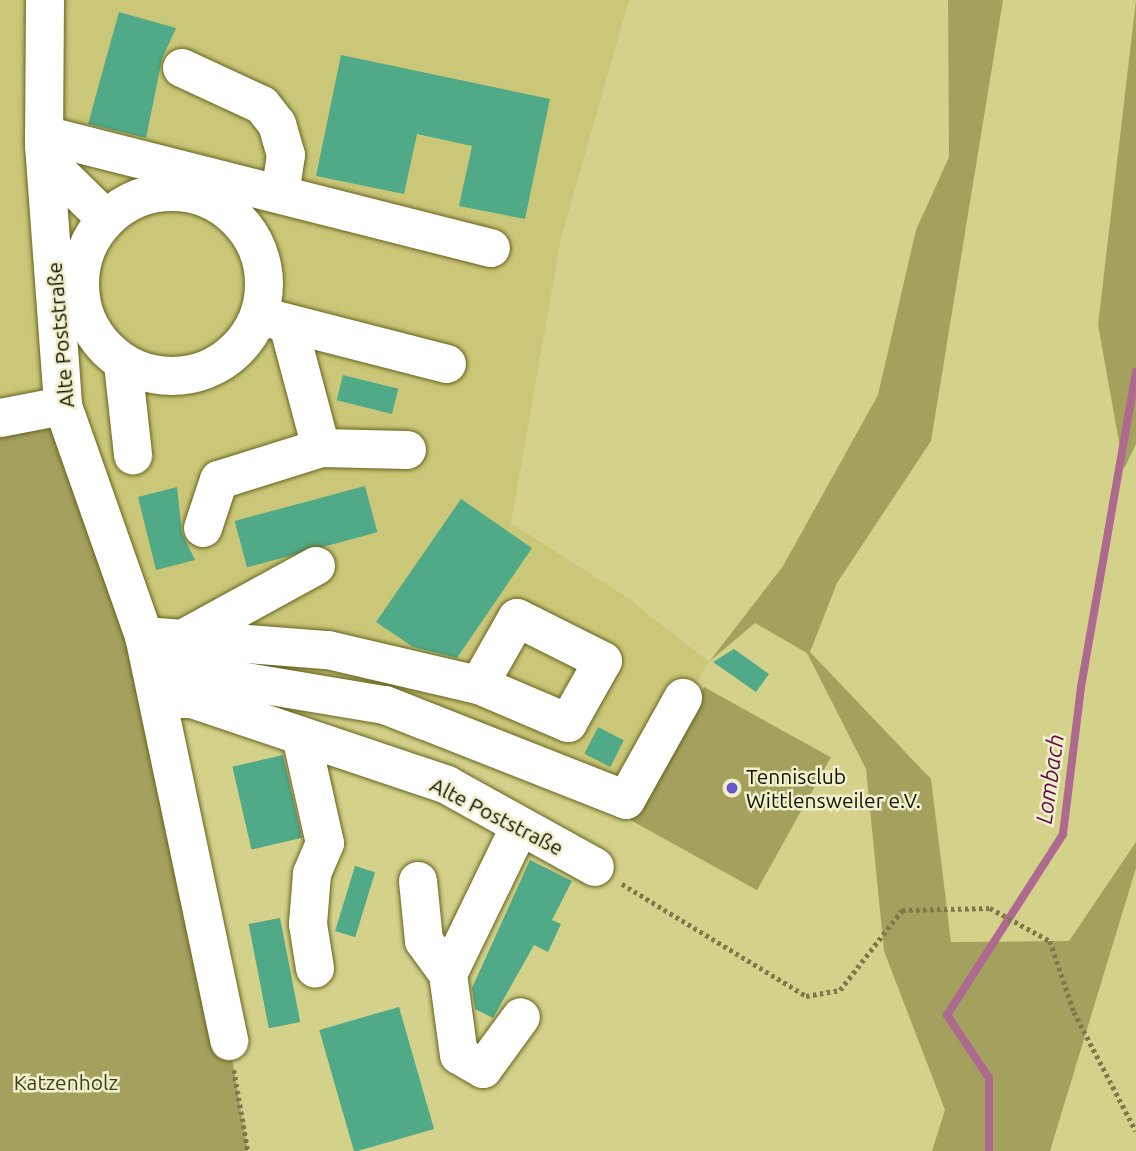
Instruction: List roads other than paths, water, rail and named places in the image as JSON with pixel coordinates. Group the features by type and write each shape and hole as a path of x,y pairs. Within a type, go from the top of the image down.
{"street":[{"name":"Alte Poststraße","path":"45,0 45,147 63,405 151,667 229,1041"},
{"path":"182,68 262,106 277,124 286,155 281,195"},
{"path":"45,147 281,195 491,248"},
{"path":"45,147 105,218"},
{"path":"274,320 218,366 187,377 153,376 123,364 93,335 79,296 83,254 105,218 141,195 182,191 222,205 252,235 265,274 274,320 321,448"},
{"path":"274,320 447,364"},
{"path":"123,364 133,455"},
{"path":"0,418 63,405"},
{"path":"203,527 219,480 321,448 407,450"},
{"path":"151,667 188,636 316,566"},
{"path":"188,636 328,650 479,685"},
{"name":"Alte Poststraße","path":"151,667 192,699 447,785 595,867"},
{"path":"151,667 385,705 626,800 682,698"},
{"path":"302,736 325,843 312,874 308,923 315,968"},
{"path":"448,974 520,826"},
{"path":"418,881 424,941 448,974 459,1055 482,1069 521,1017"}],"waterway":[{"name":"Lombach","path":"989,1151 989,1078 947,1015 1063,834 1081,687 1136,372"}],"place":[{"name":"Tennisclub Wittlensweiler e.V.","path":"732,788"}],"park label":[{"name":"Katzenholz","path":"66,1082"}]}
